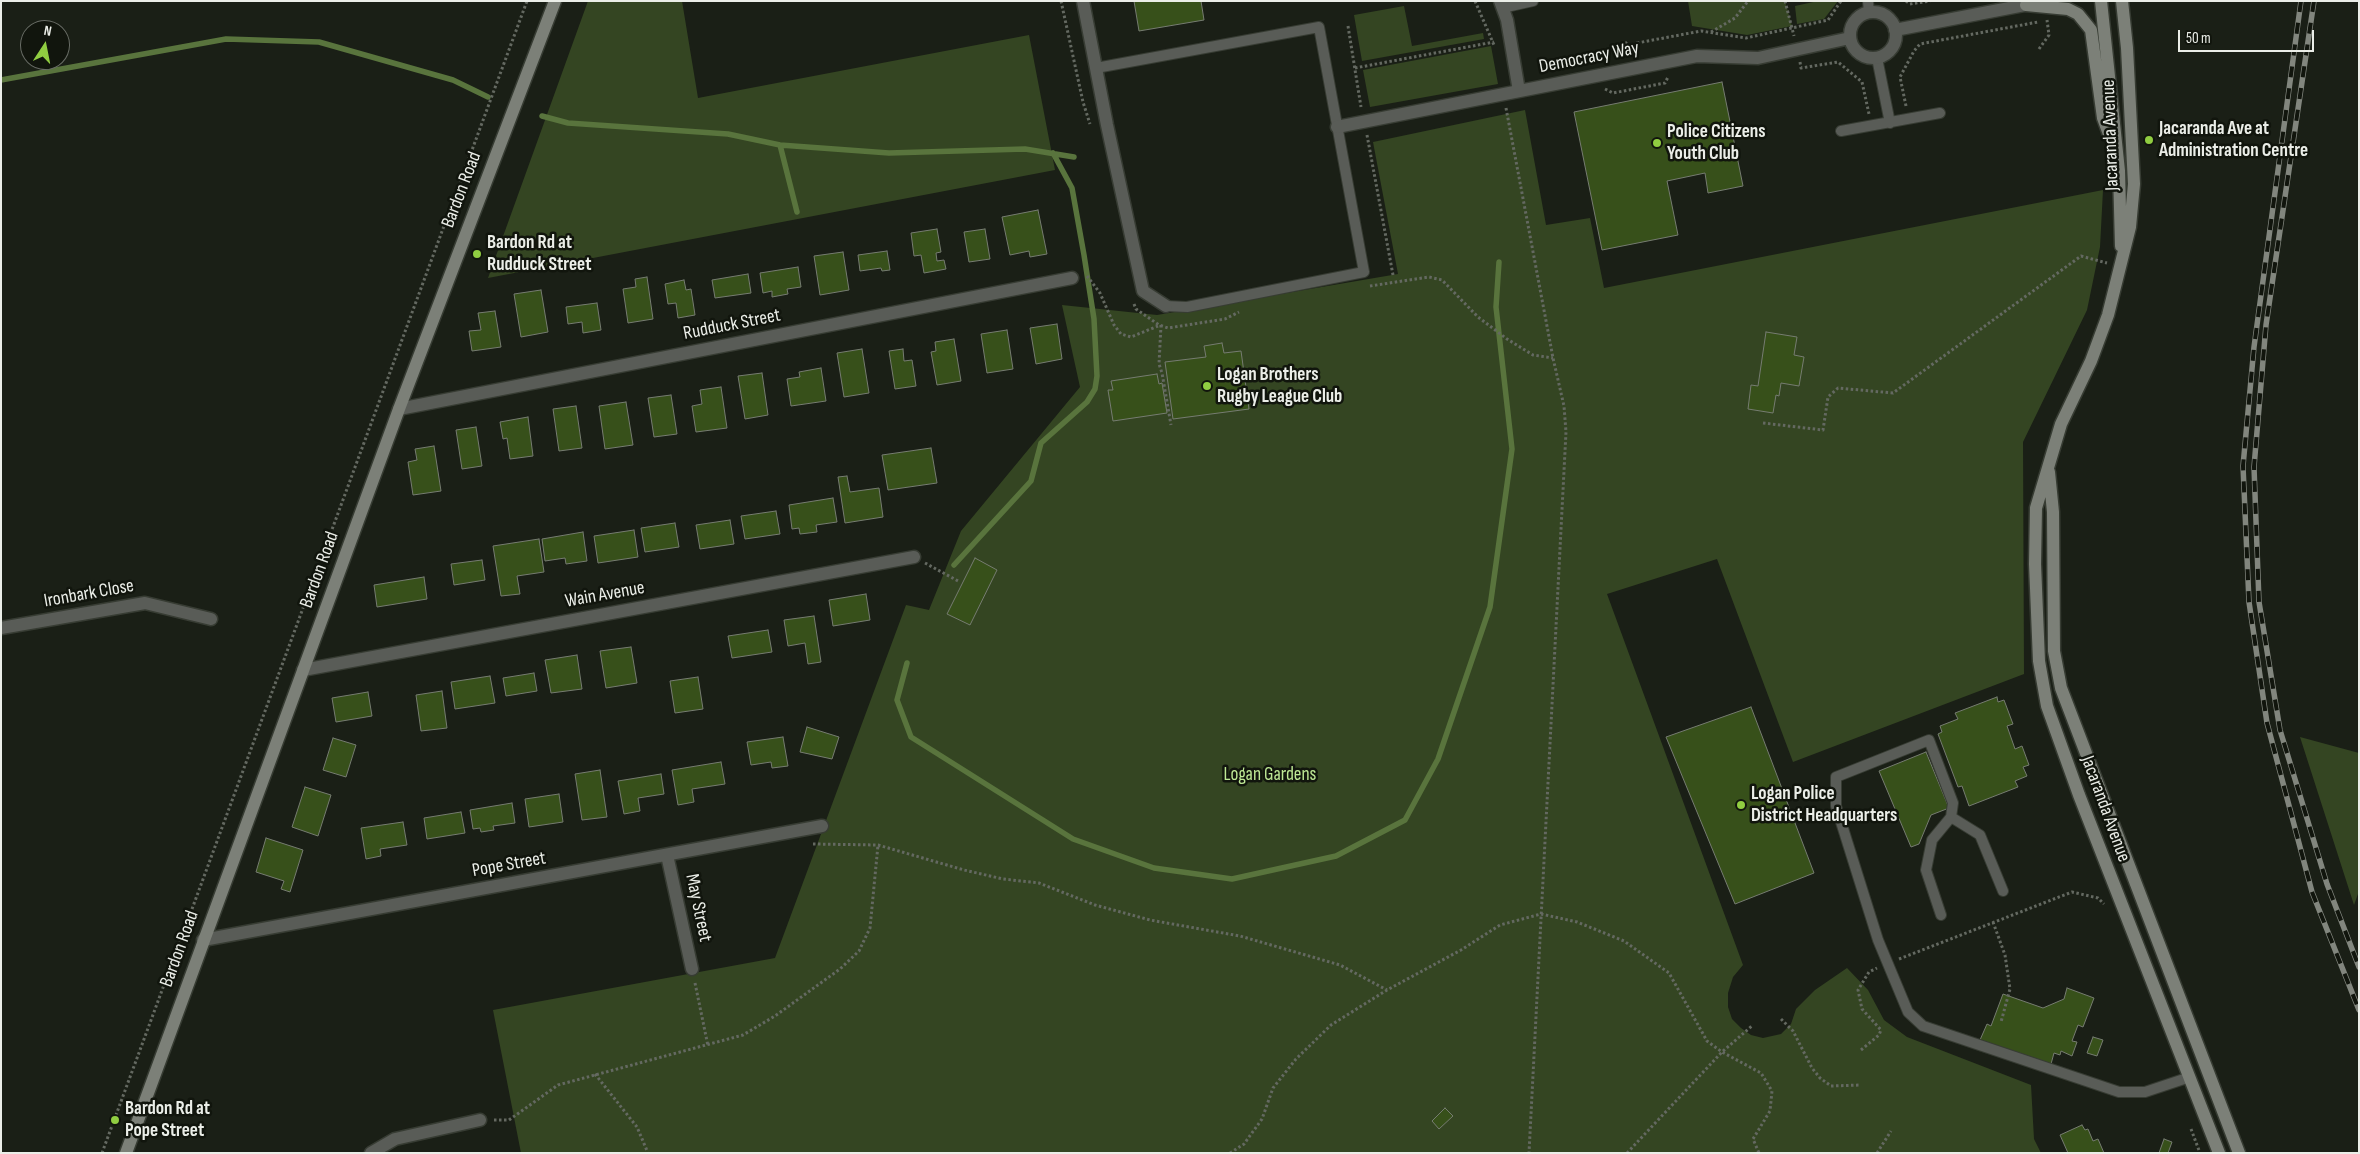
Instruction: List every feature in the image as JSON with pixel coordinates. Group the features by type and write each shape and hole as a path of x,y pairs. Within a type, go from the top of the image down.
{"street":[{"name":"Bardon Road","path":"126,1153 399,409 555,1"},
{"path":"1083,1 1143,290 1166,306"},
{"path":"1896,30 2043,1"},
{"name":"Jacaranda Avenue","path":"2101,1 2117,156 2121,266"},
{"name":"Jacaranda Avenue","path":"2122,1 2127,48 2134,184 2130,227 2101,336 2061,424 2036,508 2035,564 2039,661 2047,706 2100,853 2190,1076 2218,1153"},
{"path":"1501,4 1507,20 1519,91"},
{"path":"2026,4 2068,9 2078,14 2091,30 2103,118 2117,156"},
{"path":"1868,7 1882,14 1893,24 1896,30 1896,38 1890,51 1877,58 1862,56 1856,52 1850,38 1850,31 1856,19 1868,7"},
{"name":"Democracy Way","path":"1337,127 1697,56 1758,58 1850,38"},
{"name":"Rudduck Street","path":"399,409 1072,278"},
{"name":"Jacaranda Avenue","path":"2048,464 2053,512 2054,651 2061,688 2239,1153"},
{"name":"Wain Avenue","path":"304,670 914,557"},
{"name":"Ironbark Close","path":"1,628 144,603 211,619"},
{"name":"Pope Street","path":"203,940 822,826"},
{"name":"May Street","path":"668,855 692,969"},
{"path":"371,1153 395,1139 480,1120"}],"lane":[{"path":"1501,4 1533,1"},
{"path":"1096,68 1318,27 1364,272 1187,307 1166,306"},
{"path":"1877,58 1890,122"},
{"path":"1841,131 1940,113"},
{"path":"1941,915 1926,870 1932,840 1951,817 1953,803 1929,740 1836,777 1836,806 1878,940 1908,1012 1923,1026 2119,1092 2145,1092 2190,1076"},
{"path":"1951,817 1980,835 2003,891"}],"path":[{"path":"102,1153 527,1"},
{"path":"1061,1 1083,102 1091,126"},
{"path":"1475,1 1494,42 1495,51"},
{"path":"1711,32 1735,18 1748,1"},
{"path":"1625,42 1630,47 1636,43 1692,32 1711,32 1746,38 1818,24 1828,20 1841,1"},
{"path":"1906,1 1910,4 1930,1"},
{"path":"1914,104 1905,106 1900,77 1914,51 1920,44 2047,20 2049,35 2039,49"},
{"path":"1348,26 1393,274"},
{"path":"1355,68 1494,42"},
{"path":"1838,62 1862,82 1869,115 1859,116"},
{"path":"1504,94 1553,358 1564,406 1566,432 1529,1153"},
{"path":"1763,423 1823,430 1828,397 1838,388 1893,394 2081,256 2121,266"},
{"path":"1082,270 1100,293 1114,325 1121,334 1131,337 1160,325"},
{"path":"1362,288 1429,277 1442,280 1478,317 1507,339 1533,355 1553,358"},
{"path":"1133,302 1136,309 1160,325 1168,328 1191,326 1225,319 1246,311"},
{"path":"1160,325 1159,364 1171,425"},
{"path":"943,573 960,582"},
{"path":"808,828 811,844 878,845 964,870 1003,879 1039,883 1096,905 1150,920 1240,936 1340,965 1387,990"},
{"path":"480,1120 510,1120 558,1084 708,1046 743,1035 775,1016 840,969 859,951 870,928 878,845"},
{"path":"1861,1050 1881,1030 1862,1009 1858,990 1869,972 2072,892 2098,898 2110,911"},
{"path":"1230,1153 1244,1144 1262,1120 1273,1088 1296,1059 1331,1025 1387,990 1461,950 1500,925 1541,914 1578,922 1624,941 1669,973 1707,1041 1722,1052 1760,1073 1772,1091 1770,1111 1753,1139 1759,1153"},
{"path":"1993,922 2005,955 2010,982 2010,989 2001,1022"},
{"path":"692,969 708,1046"},
{"path":"1782,1018 1793,1032 1812,1068 1820,1078 1831,1086 1860,1085"},
{"path":"1627,1153 1722,1052 1753,1025"},
{"path":"595,1074 637,1127 648,1153"},
{"path":"2190,1126 2200,1153"},
{"path":"1876,1153 1891,1131"}],"green space":[{"path":"588,1 682,1 698,98 1029,35 1055,170 488,278"},
{"path":"1688,1 1785,1 1792,26 1747,35 1692,26"},
{"path":"1818,1 1838,1 1824,19 1797,24 1795,6"},
{"path":"1404,6 1412,46 1483,33 1484,39 1362,61 1354,15"},
{"path":"1491,46 1498,84 1370,107 1363,70"},
{"name":"Logan Gardens","path":"1525,110 1546,225 1590,218 1604,288 2103,190 2100,247 2087,310 2023,442 2024,674 1793,762 1717,559 1607,594 1743,965 1733,977 1728,993 1728,1007 1732,1019 1751,1035 1763,1038 1781,1034 1791,1024 1796,1009 1815,990 1847,968 1868,990 1884,1020 1907,1037 2031,1085 2034,1139 2041,1153 521,1153 493,1010 775,958 906,605 929,610 961,531 1080,387 1062,305 1157,315 1398,274 1373,142"},
{"path":"2300,737 2359,753 2359,891 2354,905"}],"building":[{"path":"1134,1 1201,1 1204,20 1139,31"},
{"name":"Police Citizens Youth Club","path":"1722,82 1743,186 1708,193 1705,173 1667,181 1678,235 1602,250 1574,112"},
{"path":"1038,210 1047,254 1030,257 1029,251 1010,255 1002,217"},
{"path":"937,229 941,252 936,253 937,261 944,260 946,269 924,273 921,255 914,256 911,233"},
{"path":"985,229 990,259 969,262 964,232"},
{"path":"887,251 890,270 882,271 881,268 860,271 858,255"},
{"path":"843,252 849,290 820,295 814,256"},
{"path":"798,267 801,287 787,289 788,294 772,297 772,291 763,293 760,273"},
{"path":"748,274 751,293 715,298 712,280"},
{"path":"647,277 653,319 628,323 623,289 636,287 635,279"},
{"path":"684,280 686,290 691,289 695,315 678,318 676,303 668,304 665,284"},
{"path":"541,290 548,332 521,337 514,294"},
{"path":"597,303 601,330 583,333 582,322 568,324 566,307"},
{"path":"495,311 501,347 472,351 469,331 481,330 478,313"},
{"path":"1057,324 1062,359 1036,364 1030,328"},
{"path":"1007,330 1013,369 987,373 981,334"},
{"path":"1766,332 1797,337 1794,355 1804,357 1799,386 1781,383 1779,396 1776,395 1773,413 1748,409 1751,385 1758,386"},
{"path":"954,339 961,381 937,385 931,352 936,351 935,342"},
{"name":"Logan Brothers Rugby League Club","path":"1222,343 1224,353 1241,351 1249,409 1173,419 1165,362 1206,357 1204,346"},
{"path":"862,349 869,393 844,397 837,353"},
{"path":"903,349 904,361 912,360 916,386 895,389 889,351"},
{"path":"821,368 826,401 791,406 787,379 800,377 799,372"},
{"path":"762,373 768,415 745,419 738,376"},
{"path":"1157,374 1159,384 1162,383 1167,413 1113,421 1108,390 1113,390 1111,381"},
{"path":"721,387 727,428 696,432 692,406 702,404 700,390"},
{"path":"671,395 677,434 654,437 648,398"},
{"path":"626,402 633,445 605,449 599,406"},
{"path":"576,406 582,448 559,451 553,409"},
{"path":"528,417 533,456 510,459 507,438 503,439 500,422"},
{"path":"476,427 482,466 462,469 456,430"},
{"path":"434,446 441,491 413,495 408,462 417,460 415,449"},
{"path":"931,448 937,483 888,490 882,455"},
{"path":"847,476 850,492 879,488 883,517 845,523 838,477"},
{"path":"833,498 837,522 816,525 817,532 800,534 799,528 792,529 789,505"},
{"path":"776,511 780,534 745,539 741,516"},
{"path":"730,520 734,544 700,549 696,525"},
{"path":"675,523 679,547 645,552 641,528"},
{"path":"634,530 638,557 598,563 594,536"},
{"path":"583,532 587,561 566,564 565,558 545,561 542,539"},
{"path":"539,539 544,572 517,576 520,594 501,596 493,546"},
{"path":"975,558 997,570 970,625 947,614"},
{"path":"482,560 485,580 454,585 451,564"},
{"path":"424,577 427,599 377,607 374,585"},
{"path":"866,594 870,620 833,626 829,600"},
{"path":"814,616 821,662 808,664 805,643 788,646 784,620"},
{"path":"768,630 772,652 732,658 728,636"},
{"path":"631,647 637,683 606,688 600,651"},
{"path":"577,655 582,689 551,693 545,660"},
{"path":"534,673 537,691 506,696 503,678"},
{"path":"490,676 495,703 455,709 451,682"},
{"path":"698,677 703,709 675,713 670,681"},
{"path":"442,691 447,728 421,731 416,695"},
{"path":"368,692 372,716 336,722 332,698"},
{"path":"1997,697 1998,702 2004,700 2013,724 2007,726 2015,749 2022,746 2029,765 2023,767 2027,776 2015,781 2018,787 1969,806 1962,786 1958,787 1938,734 1942,732 1940,726 1958,719 1955,713"},
{"name":"Logan Police District Headquarters","path":"1751,707 1814,873 1735,904 1666,737"},
{"path":"807,727 839,737 832,759 800,752"},
{"path":"783,737 788,766 772,768 771,762 751,765 747,742"},
{"path":"333,738 356,745 346,777 323,770"},
{"path":"1926,752 1949,808 1931,815 1919,844 1911,847 1879,771"},
{"path":"721,762 725,784 692,789 694,802 678,805 672,770"},
{"path":"600,770 607,817 582,820 575,774"},
{"path":"661,774 664,794 638,798 640,811 624,814 618,781"},
{"path":"305,787 331,795 318,836 292,827"},
{"path":"559,794 563,822 529,827 525,799"},
{"path":"512,803 515,823 493,826 494,830 481,832 480,828 473,829 470,810"},
{"path":"461,812 465,833 427,839 424,818"},
{"path":"403,822 407,845 380,849 381,856 366,859 361,828"},
{"path":"266,838 303,850 290,892 281,889 284,881 256,872"},
{"path":"2067,988 2094,998 2083,1027 2078,1025 2072,1041 2077,1042 2072,1056 2061,1051 2060,1055 2054,1053 2051,1064 1980,1040 1987,1024 1991,1026 2003,994 2043,1008 2064,999"},
{"path":"2093,1037 2103,1040 2097,1056 2087,1053"},
{"path":"1445,1108 1453,1116 1439,1129 1432,1121"},
{"path":"2082,1125 2085,1130 2088,1129 2093,1141 2098,1139 2104,1153 2068,1153 2060,1135"},
{"path":"2164,1139 2172,1142 2168,1153 2159,1153"}],"waterway":[{"path":"1,80 226,39 319,42 453,80 488,97"},
{"path":"542,116 568,123 728,134 780,145 889,153 1025,149 1074,157"},
{"path":"780,145 797,212"},
{"path":"954,565 1031,481 1041,443 1087,402 1095,389 1097,376 1094,319 1084,255 1072,188 1053,153"},
{"path":"907,663 897,700 911,737 1073,839 1154,868 1232,879 1336,856 1405,820 1438,759 1490,607 1512,449 1496,307 1499,262"}],"railway":[{"path":"2301,1 2254,347 2243,466 2249,602 2267,723 2312,892 2359,1010"},
{"path":"2314,1 2266,325 2254,467 2259,602 2280,730 2327,884 2359,967"}],"place":[{"name":"Jacaranda Ave at Administration Centre","path":"2149,140"},
{"name":"Police Citizens Youth Club","path":"1657,143"},
{"name":"Bardon Rd at Rudduck Street","path":"477,254"},
{"name":"Logan Brothers Rugby League Club","path":"1207,386"},
{"name":"Logan Police District Headquarters","path":"1741,805"},
{"name":"Bardon Rd at Pope Street","path":"115,1120"}]}
